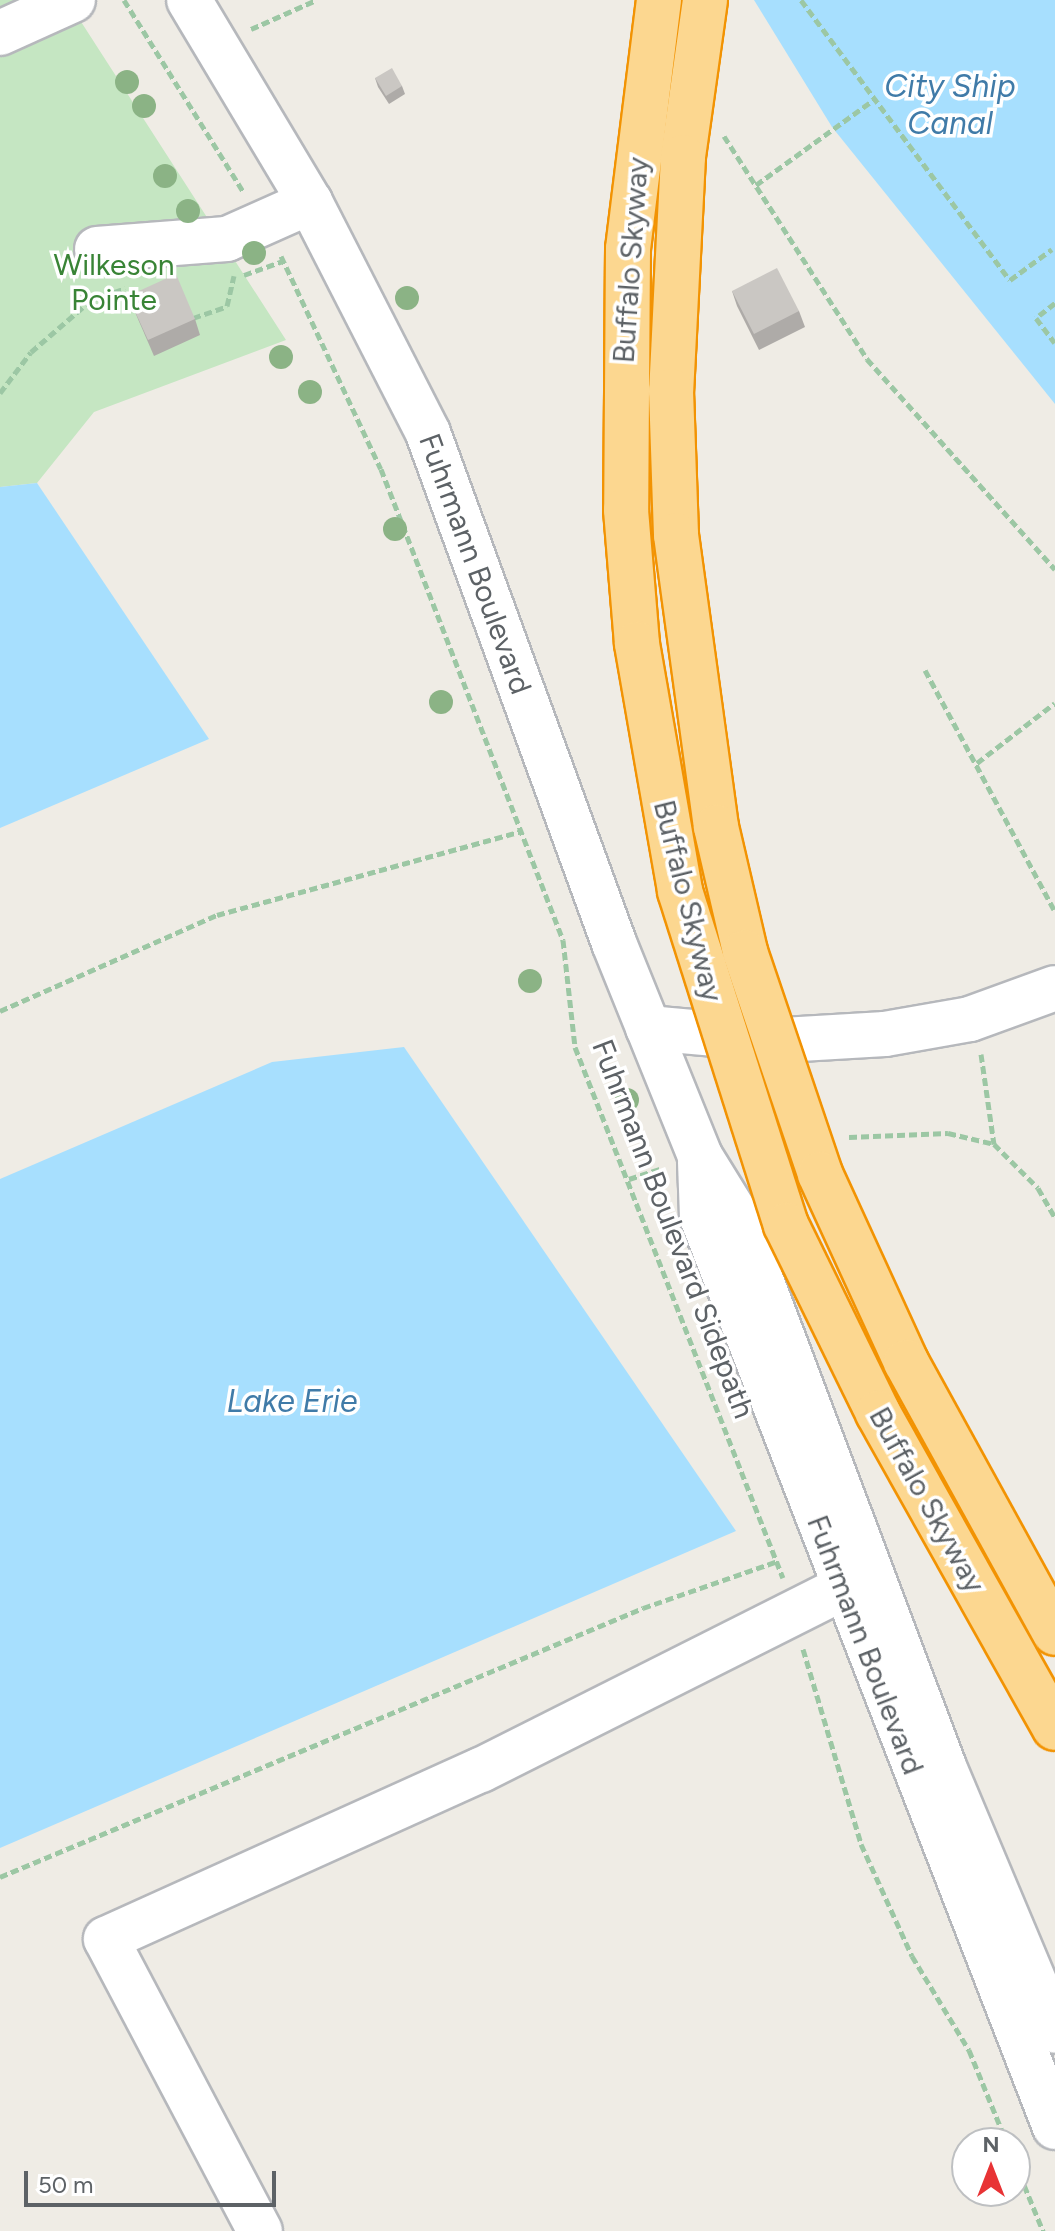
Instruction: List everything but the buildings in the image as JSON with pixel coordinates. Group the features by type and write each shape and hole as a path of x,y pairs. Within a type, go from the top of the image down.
{"highway":[{"name":"Buffalo Skyway","path":"659,0 628,249 626,480 637,644 680,891 786,1225 878,1413 1055,1728"},
{"name":"Buffalo Skyway","path":"705,0 683,157 671,391 678,551 716,827 745,952 820,1174 906,1362 1055,1633"}],"street":[{"path":"0,33 73,0"},
{"name":"Fuhrmann Boulevard","path":"189,0 310,202 428,433 648,1028 683,1161 702,1217 843,1588 1055,2127"},
{"path":"97,249 227,239 310,202"},
{"path":"648,1028 783,1040 885,1034 970,1019 1055,988"},
{"name":"Fuhrmann Boulevard","path":"683,1161 737,1216 944,1767 1055,2031"},
{"path":"260,2231 106,1939 481,1770 843,1588"}],"path":[{"path":"124,0 250,203"},
{"path":"216,44 316,0"},
{"path":"801,0 1010,280 1052,249"},
{"path":"756,185 875,99"},
{"path":"722,132 867,359 1055,569"},
{"name":"Fuhrmann Boulevard Sidepath","path":"277,248 381,469 563,940 575,1047 778,1561 861,1844 912,1956 969,2050 1000,2127"},
{"path":"226,276 283,261"},
{"path":"193,318 227,306 234,276"},
{"path":"0,393 31,352 91,300 134,284"},
{"path":"1055,303 1036,318 1055,343"},
{"path":"925,670 1054,910"},
{"path":"976,764 1055,703"},
{"path":"0,1011 217,915 521,831"},
{"path":"977,1039 994,1144"},
{"path":"842,1138 948,1133 994,1144 1038,1188 1055,1217"},
{"path":"629,1179 683,1161"},
{"path":"0,1877 643,1608 778,1561"},
{"path":"1031,2202 1043,2231"}],"green space":[{"name":"Wilkeson Pointe","path":"0,0 67,0 286,340 94,412 37,483 0,487"}],"water":[{"name":"City Ship Canal","path":"754,0 1055,0 1055,404 832,127"},
{"path":"37,483 209,739 0,828 0,487"},
{"name":"Lake Erie","path":"404,1047 736,1531 0,1848 0,1179 272,1062"}]}
